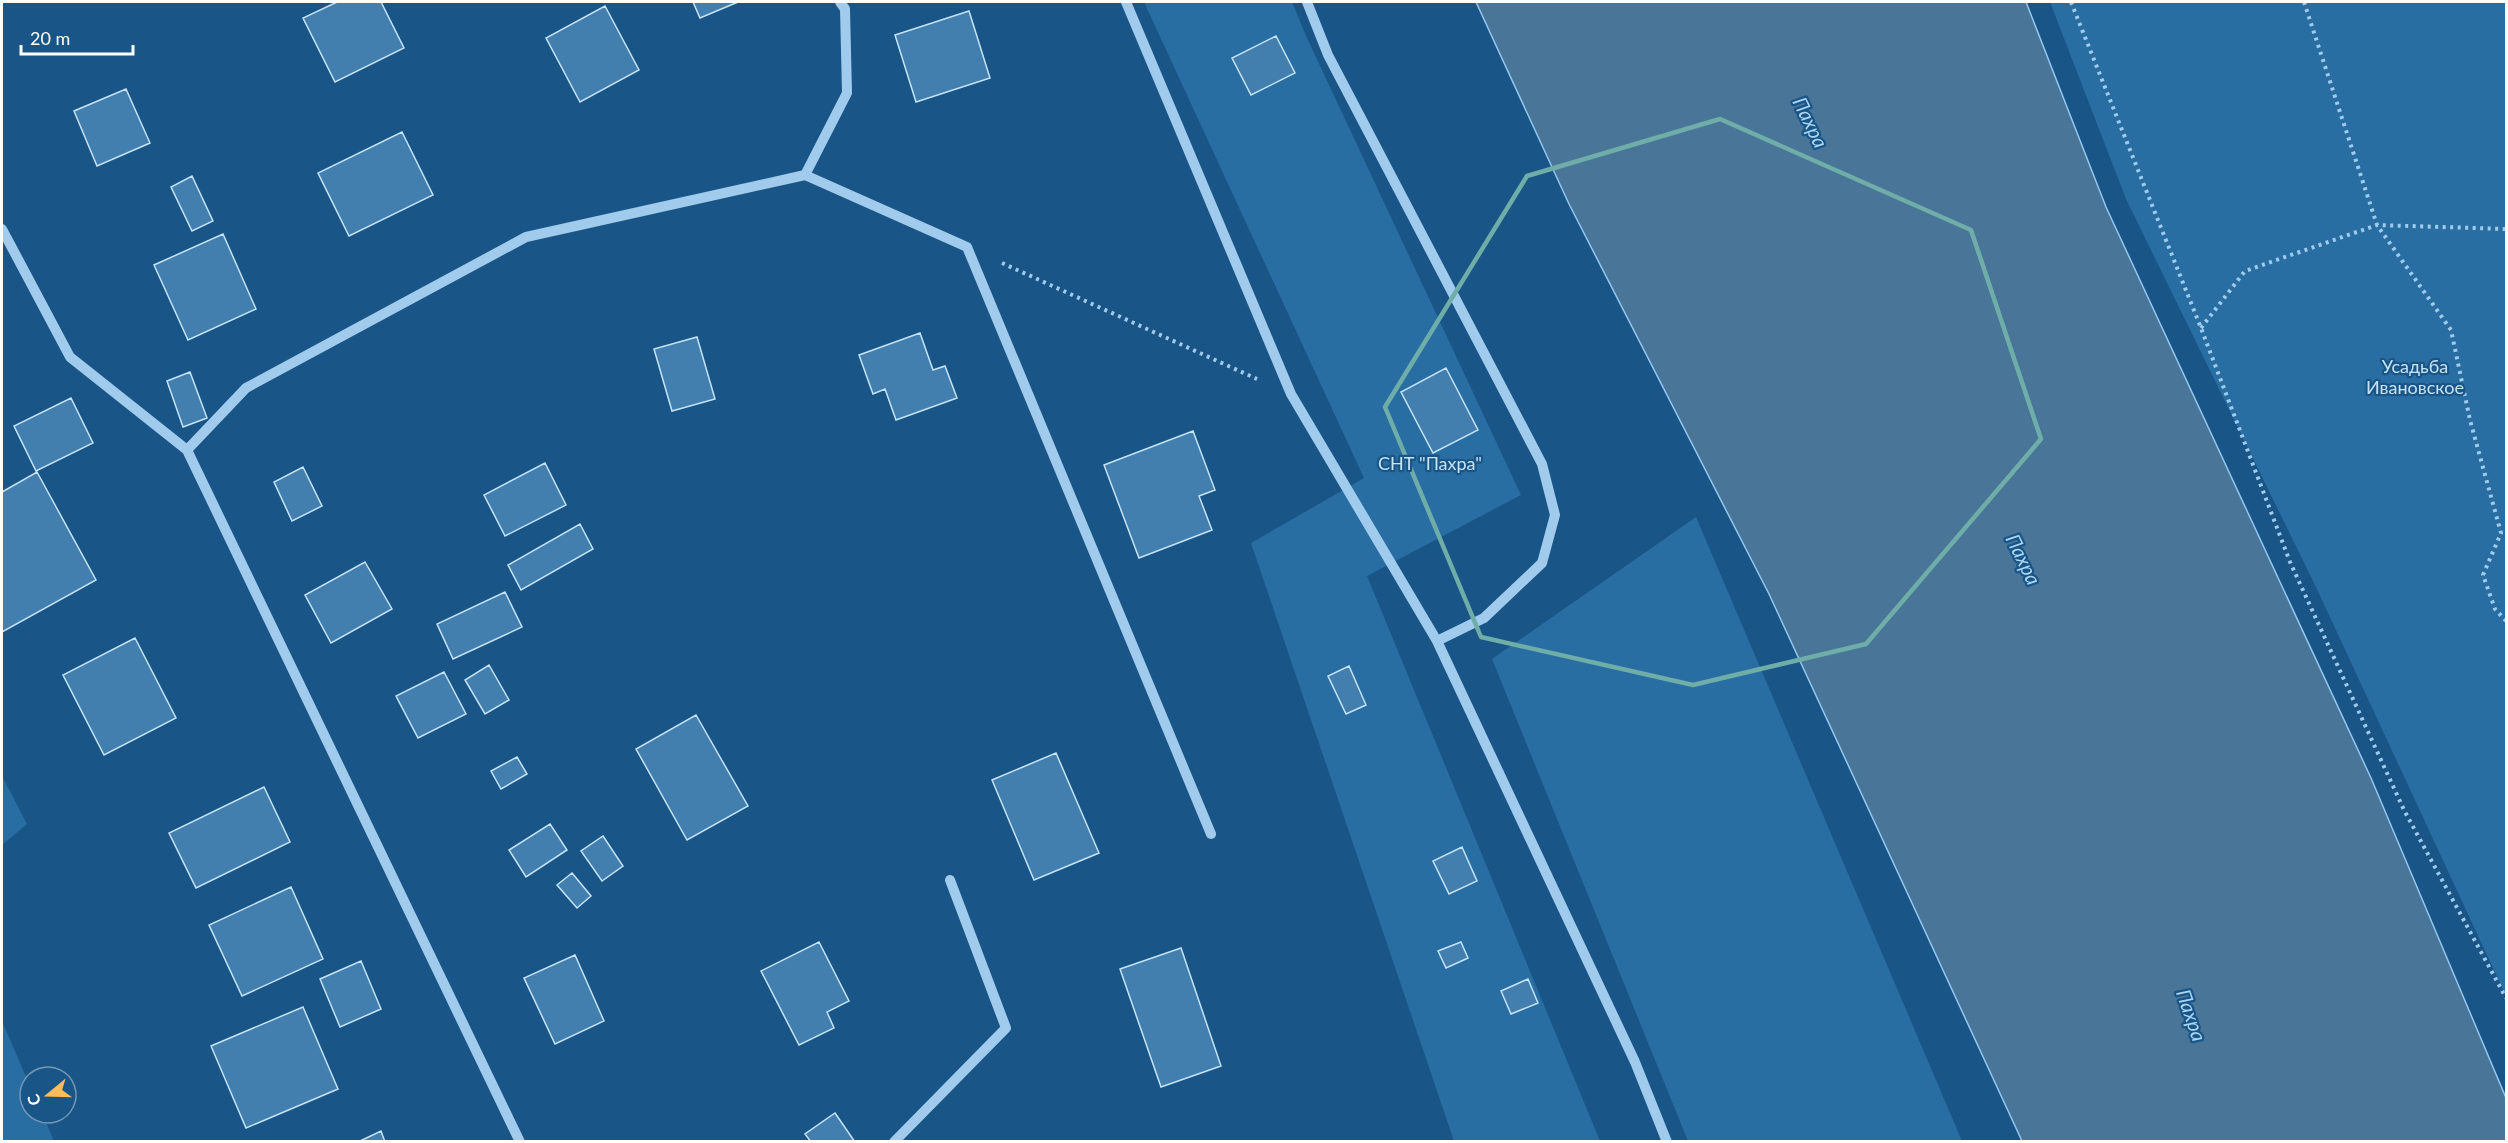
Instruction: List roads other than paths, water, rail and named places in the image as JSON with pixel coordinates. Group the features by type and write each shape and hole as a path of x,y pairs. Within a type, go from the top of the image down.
{"street":[{"path":"805,175 847,93 845,9 840,2"},
{"path":"1126,2 1291,394 1437,641 1635,1062 1667,1142"},
{"path":"1307,2 1328,55 1542,464 1555,515 1542,563 1484,618 1437,641"},
{"path":"187,450 246,388 526,237 805,175 967,247 1211,834"},
{"path":"2,229 70,357 187,450 520,1142"},
{"path":"894,1142 1006,1028 951,880"}],"water":[{"name":"Пахра","path":"1476,2 2026,2 2106,207 2371,778 2506,1098 2506,1141 2022,1141 1769,594 1569,204"}],"park label":[{"name":"Усадьба Ивановское","path":"2415,376"},
{"name":"СНТ \"Пахра\"","path":"1430,463"}]}
